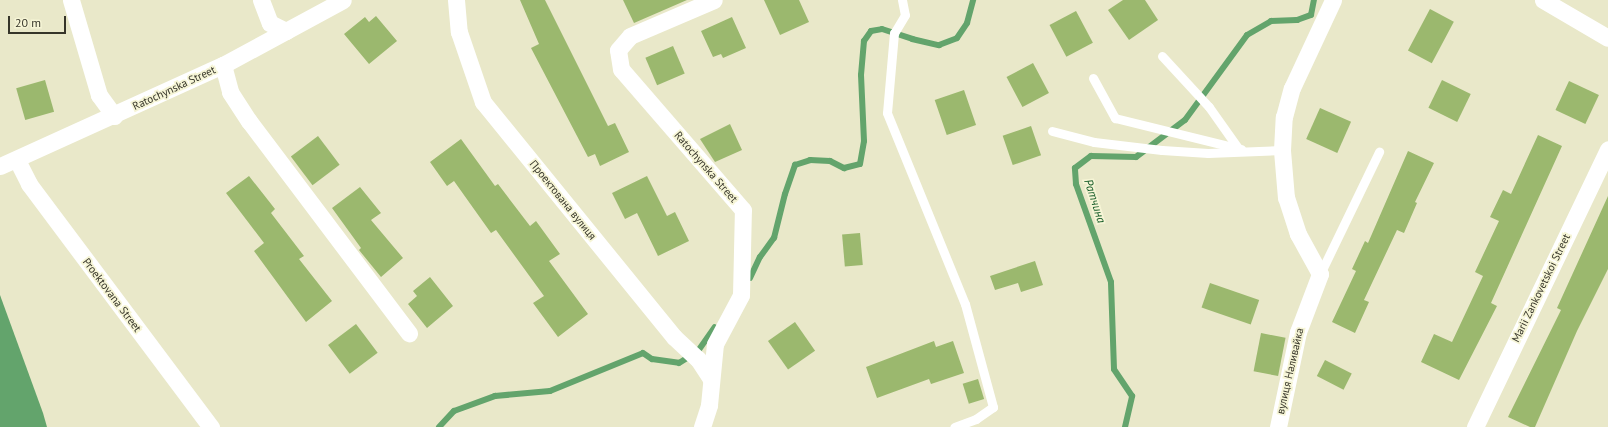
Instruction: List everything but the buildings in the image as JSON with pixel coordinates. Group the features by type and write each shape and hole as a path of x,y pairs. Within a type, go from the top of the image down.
{"street":[{"path":"71,0 99,95 114,116"},
{"path":"261,0 270,23 286,31"},
{"name":"Ratochynska Street","path":"0,166 17,160 223,65 343,0"},
{"name":"Проектована вулиця","path":"456,0 459,32 483,102 674,337 698,359 711,379"},
{"name":"Ratochynska Street","path":"702,427 709,405 715,344 741,295 743,210 621,69 618,50 630,36 714,0"},
{"path":"1320,274 1298,234 1286,198 1282,150 1284,117 1292,88 1333,0"},
{"path":"1543,0 1608,38"},
{"path":"223,65 230,92 249,121 409,333"},
{"name":"Marii Zankovetskoi Street","path":"1475,427 1608,149"},
{"name":"Proektovana Street","path":"17,160 29,184 212,427"},
{"name":"вулиця Наливайка","path":"1278,427 1298,332 1320,274"}],"lane":[{"path":"902,0 905,15 894,33 887,113 965,304 993,407 976,419 954,427"},
{"path":"1162,56 1209,107 1238,148"},
{"path":"1093,78 1115,118 1252,152"},
{"path":"1052,132 1094,142 1136,148 1208,153 1282,150"},
{"path":"1320,274 1379,152"}],"shaded area":[{"path":"0,295 43,413 47,427 0,427"}],"waterway":[{"path":"750,278 760,257 774,238 785,194 795,165 810,160 830,161 844,168 860,164 864,141 861,75 864,41 871,31 882,29 912,39 939,45 957,38 967,23 973,0"},
{"name":"Ратчина","path":"1125,427 1132,396 1114,369 1111,282 1076,184 1075,168 1091,156 1136,157 1185,120 1247,35 1271,21 1297,20 1311,15 1314,0"},
{"path":"439,427 454,411 495,396 550,391 643,353 652,359 679,363 698,351 715,327"}]}
